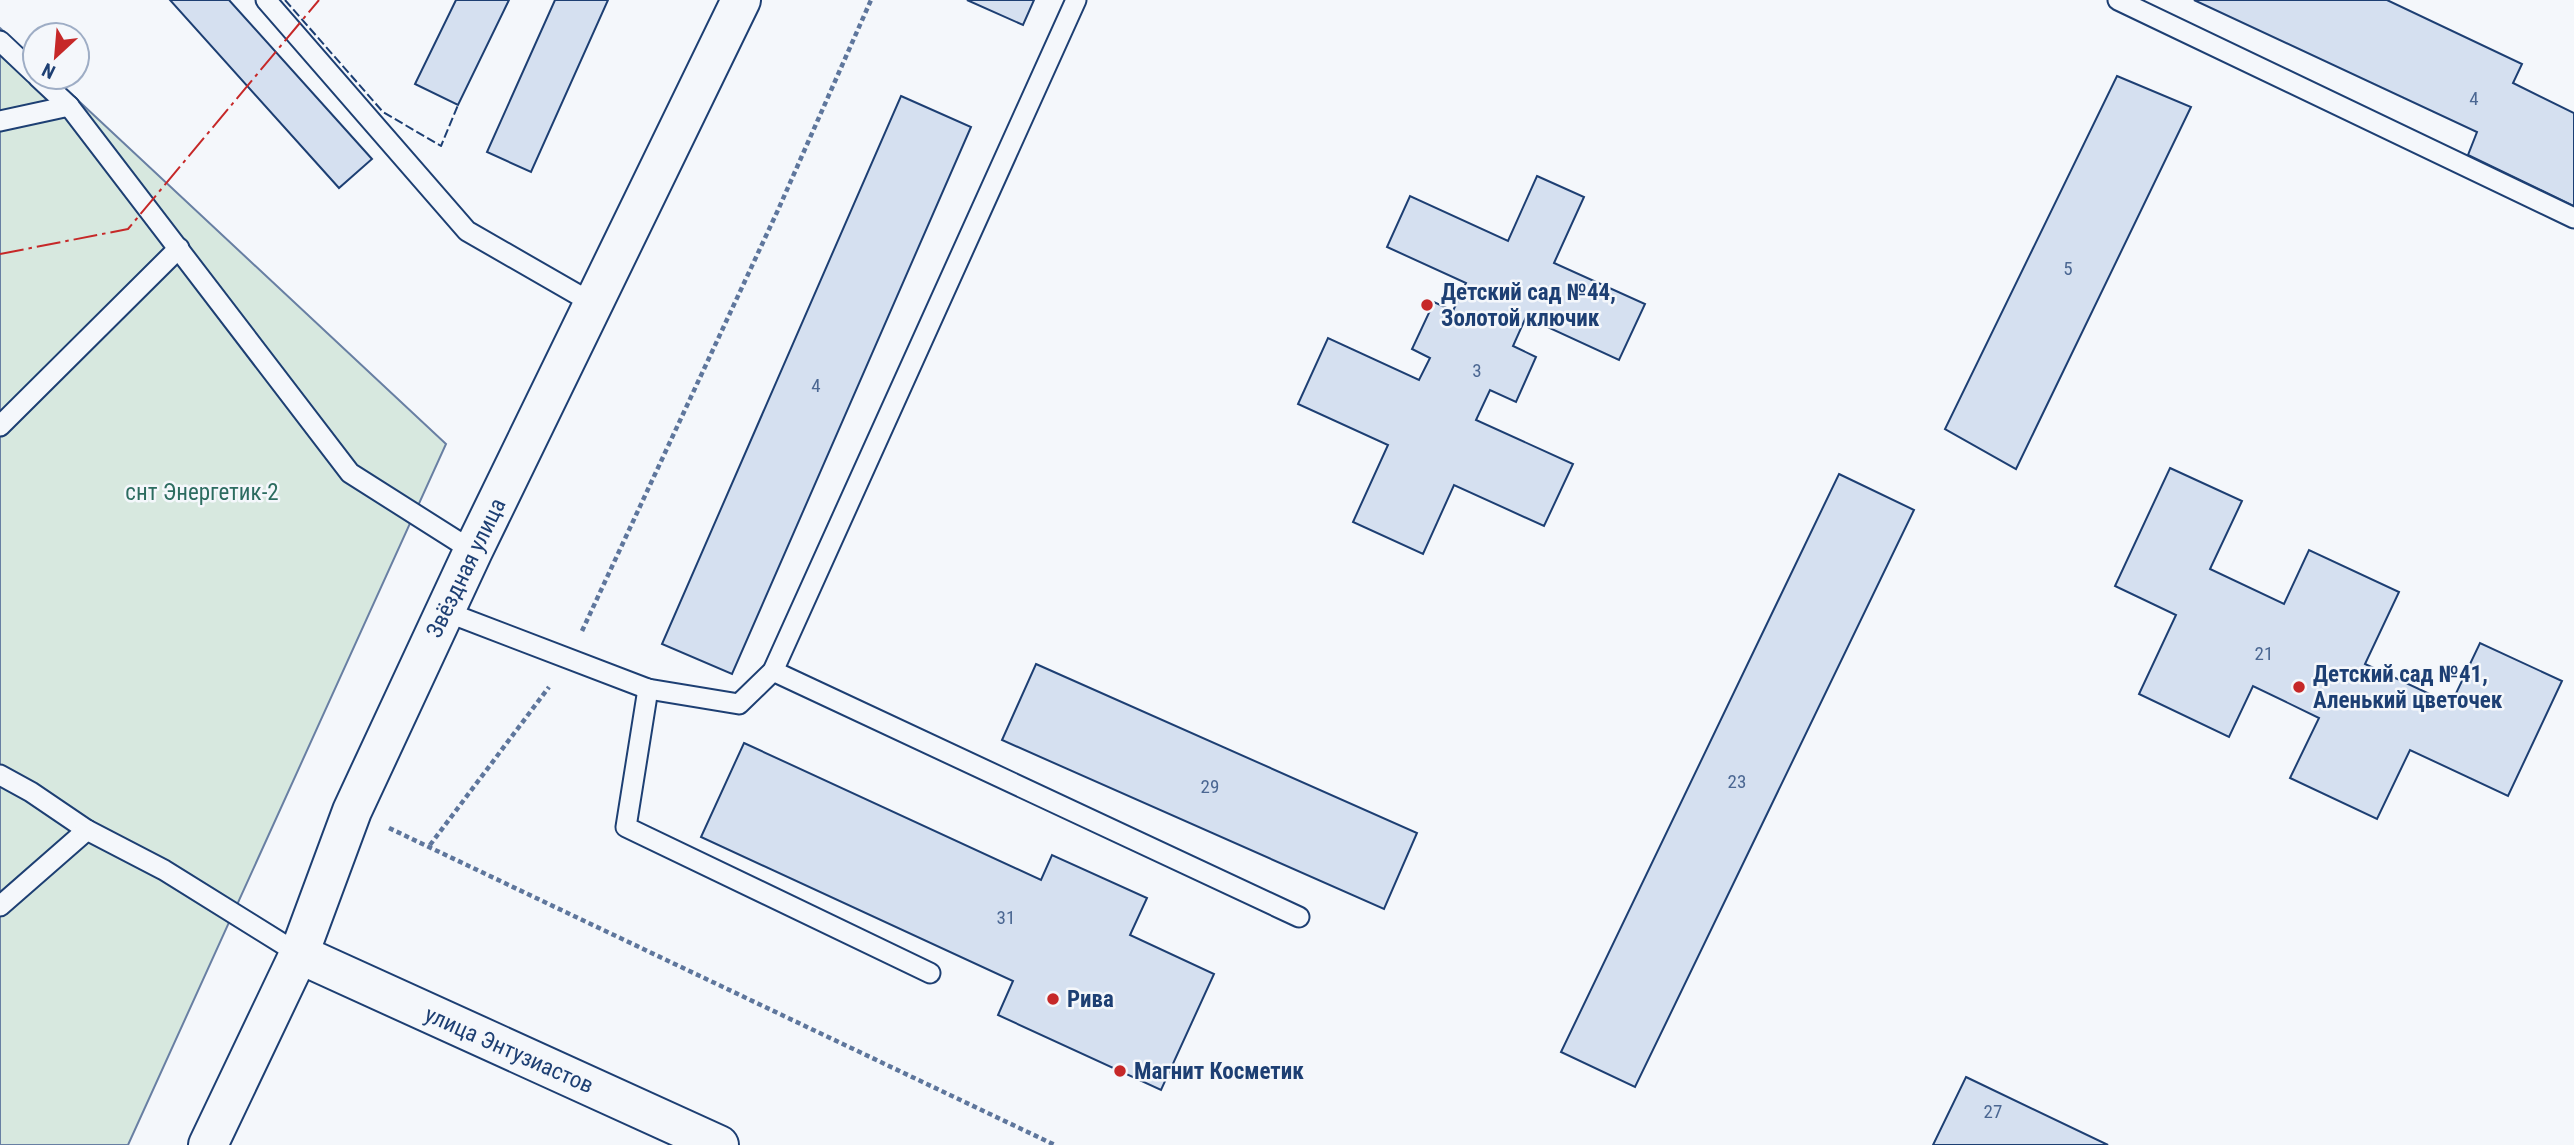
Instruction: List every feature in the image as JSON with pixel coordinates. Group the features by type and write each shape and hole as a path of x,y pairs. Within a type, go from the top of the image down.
{"street":[{"name":"Звёздная улица","path":"208,1145 299,954 352,811 444,611 741,0"},
{"name":"улица Энтузиастов","path":"299,954 719,1145"}],"lane":[{"path":"266,0 467,231 594,304"},
{"path":"444,611 648,689 739,704 773,671 1076,0"},
{"path":"2118,0 2574,218"},
{"path":"0,41 21,60"},
{"path":"54,91 69,106 351,473 473,551"},
{"path":"0,121 69,106"},
{"path":"0,426 178,248"},
{"path":"773,671 1299,916"},
{"path":"648,689 626,827 930,973"},
{"path":"0,775 31,792 87,830 164,870 299,954"},
{"path":"0,906 87,830"}],"path":[{"path":"430,845 569,660 778,210 871,0"},
{"path":"352,811 430,845 1055,1145"}],"green space":[{"name":"снт Энергетик-2","path":"0,28 21,48 21,91 68,91 446,444 128,1145 0,1145"}],"building":[{"path":"170,0 229,0 372,159 339,188"},
{"path":"456,0 509,0 458,105 415,84"},
{"path":"555,0 608,0 531,172 487,152"},
{"path":"967,0 1034,0 1023,25"},
{"path":"2194,0 2387,0 2522,64 2513,83 2574,113 2574,206 2468,155 2477,132"},
{"path":"2117,76 2191,107 2016,469 1945,429"},
{"path":"901,96 971,127 732,674 662,644"},
{"path":"1537,176 1584,197 1554,263 1645,304 1619,360 1526,317 1513,346 1536,357 1516,402 1490,390 1476,420 1573,464 1544,526 1454,485 1423,554 1353,522 1388,445 1298,404 1328,338 1419,380 1430,358 1412,349 1434,302 1453,311 1466,283 1387,247 1410,196 1508,241"},
{"path":"2170,468 2242,501 2210,569 2284,604 2309,550 2399,592 2365,664 2451,704 2480,643 2562,681 2508,796 2410,750 2377,819 2290,778 2319,718 2253,686 2229,737 2139,694 2176,615 2115,586"},
{"path":"1839,474 1914,510 1635,1087 1561,1052"},
{"path":"1036,664 1417,833 1384,909 1002,740"},
{"path":"744,743 1041,880 1052,855 1147,898 1130,935 1214,974 1161,1090 998,1015 1013,981 701,837"},
{"path":"1966,1077 2108,1145 1933,1145"}],"fence":[{"path":"285,0 383,112 441,146 458,105"}],"power":[{"path":"0,254 128,229 319,0"}],"place":[{"name":"Детский сад №44, Золотой ключик","path":"1427,305"},
{"name":"Детский сад №41, Аленький цветочек","path":"2299,687"},
{"name":"Рива","path":"1053,999"},
{"name":"Магнит Косметик","path":"1120,1071"}]}
